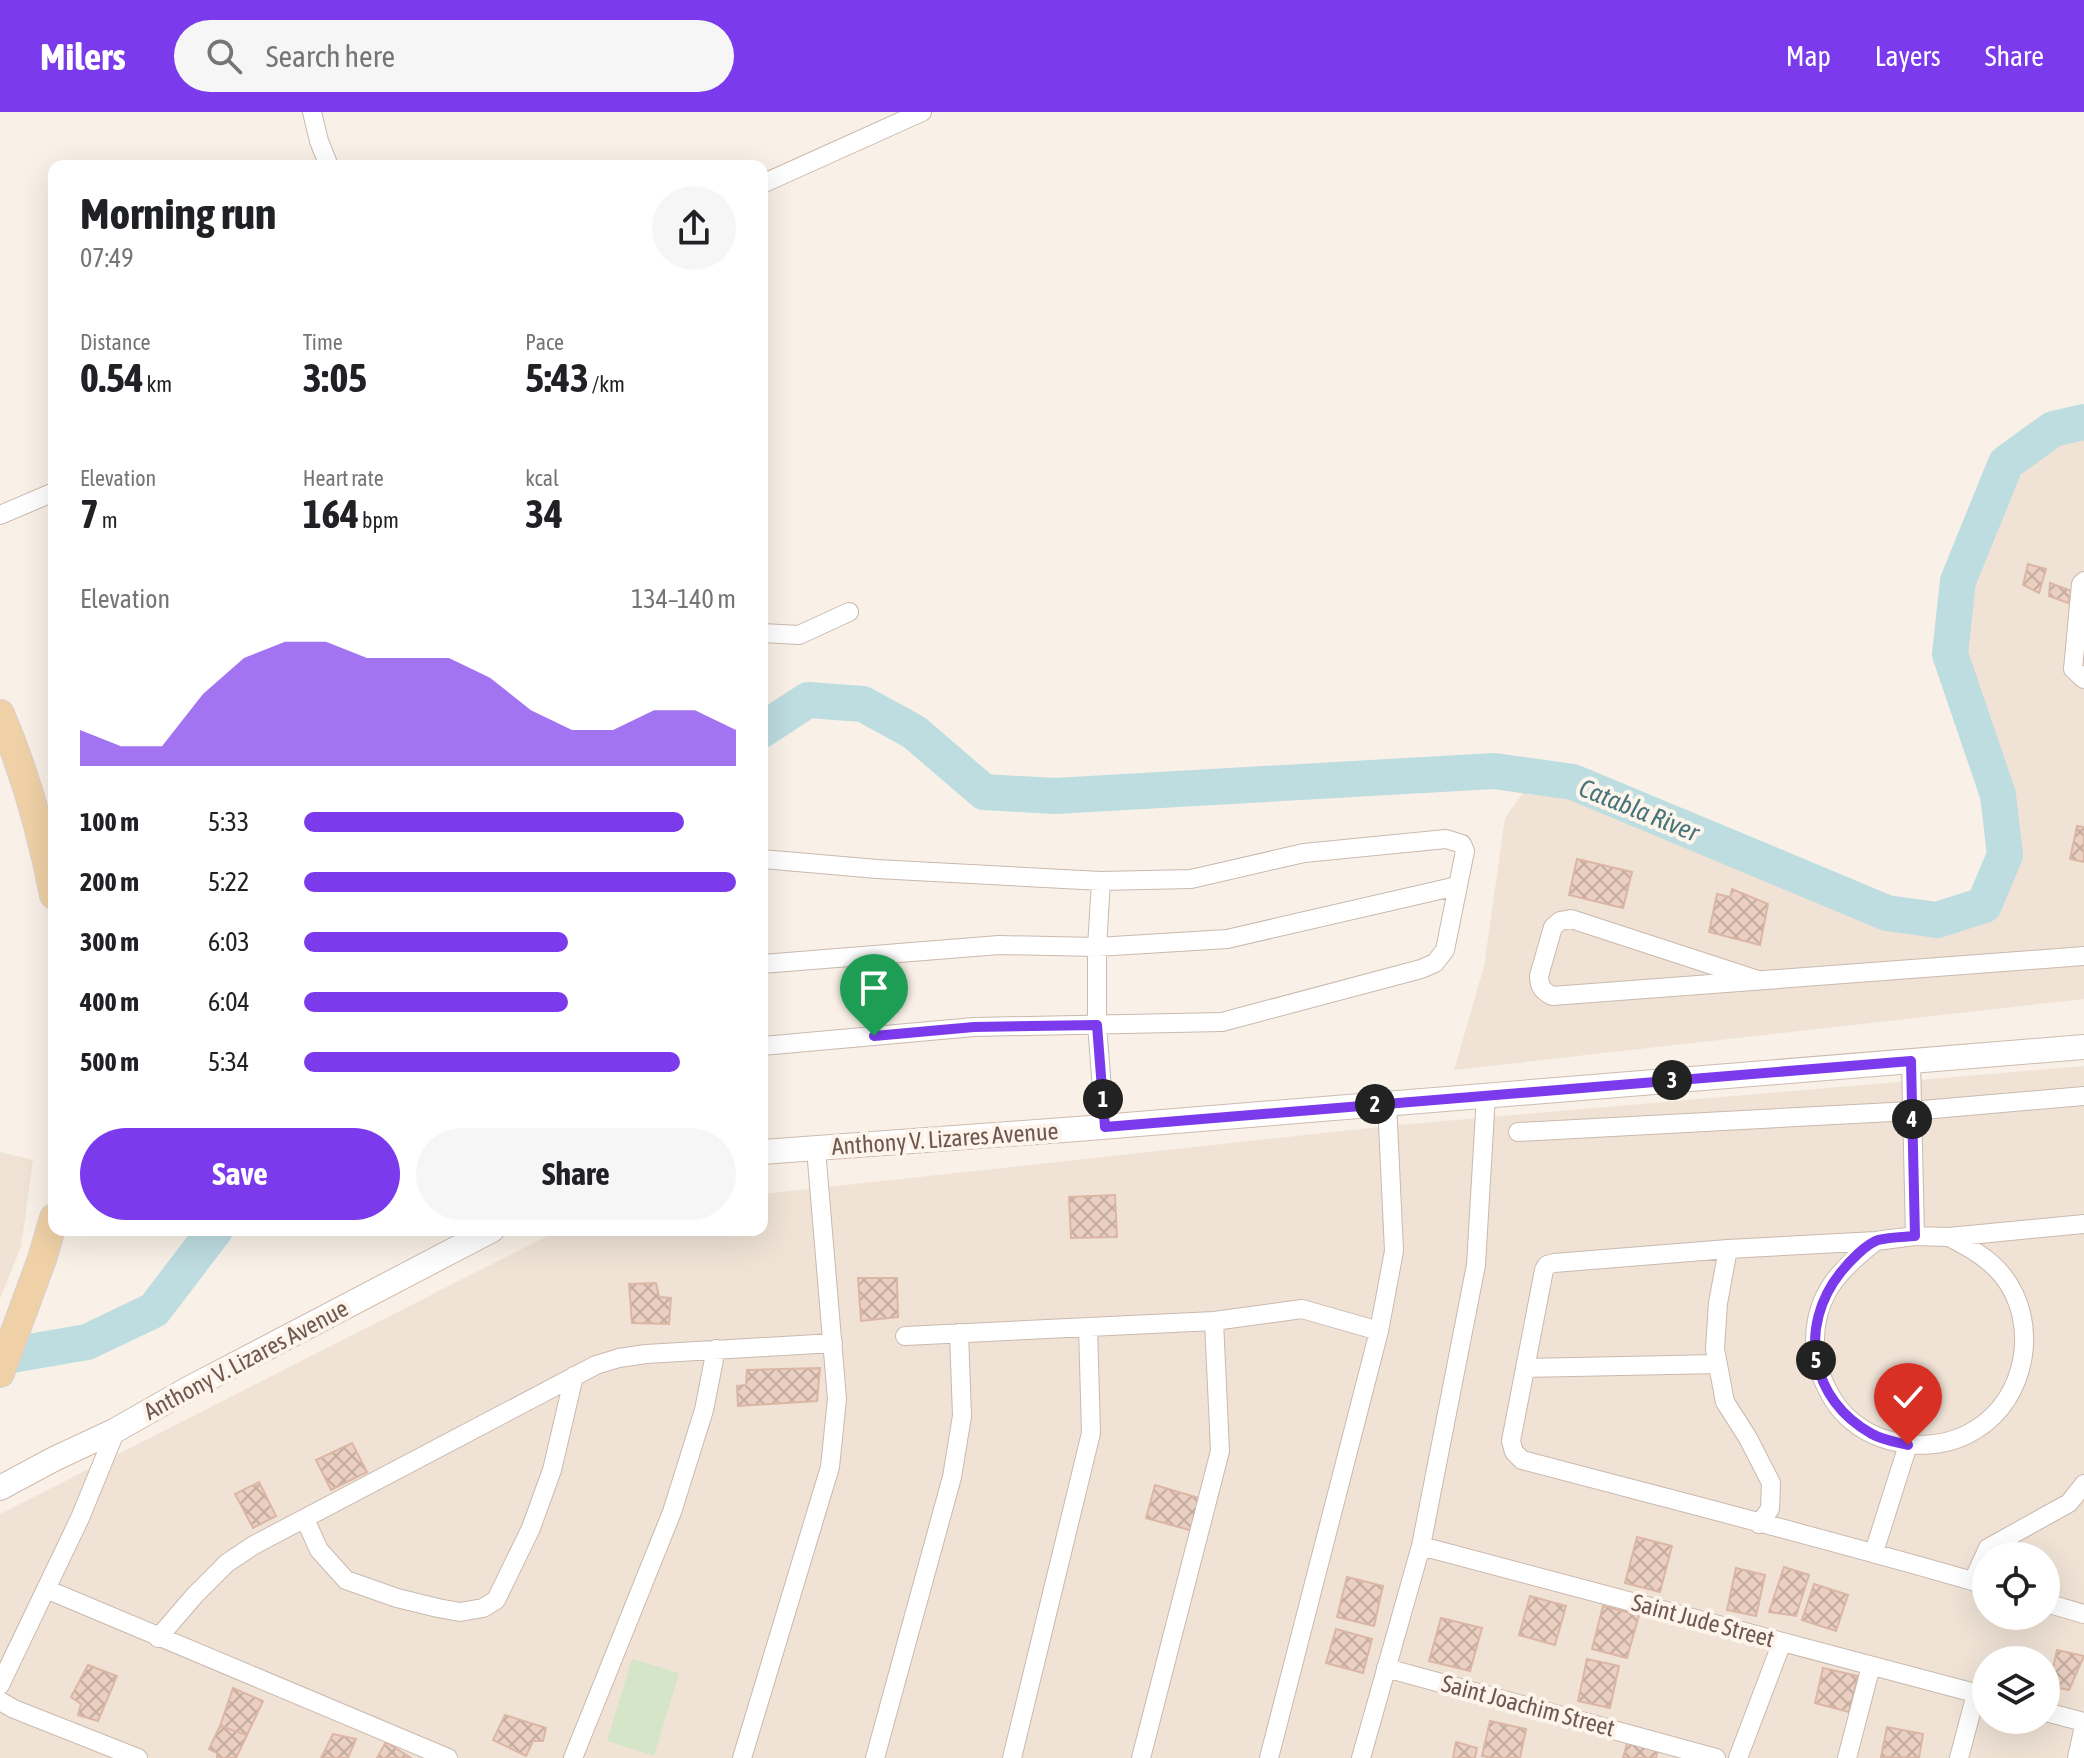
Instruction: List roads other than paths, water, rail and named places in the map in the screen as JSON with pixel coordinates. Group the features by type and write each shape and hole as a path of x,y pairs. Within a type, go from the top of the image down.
{"main road":[{"path":"0,714 26,783 48,866"},
{"name":"Anthony V. Lizares Avenue","path":"768,1152 2084,1047"},
{"path":"0,1373 49,1236"},
{"name":"Anthony V. Lizares Avenue","path":"6,1478 116,1430 476,1236"}],"street":[{"path":"312,112 327,160"},
{"path":"768,181 922,112"},
{"path":"0,515 48,495"},
{"path":"2084,581 2081,584 2073,669 2084,679"},
{"path":"768,633 799,635 849,612"},
{"path":"768,860 877,869 1101,881 1191,879 1304,853 1446,839 1462,844 1465,851 1445,950 1435,963 1421,969 1222,1022 974,1027 768,1045"},
{"path":"1101,881 1097,1025 1105,1127"},
{"path":"768,964 999,945 1097,947 1227,939 1457,886"},
{"path":"1758,980 1571,919 1560,921 1553,927 1539,976 1543,990 1552,996 2084,956"},
{"path":"1911,1061 1915,1236"},
{"path":"1361,1758 1421,1546 1476,1265 1486,1095"},
{"path":"1518,1132 1911,1111 2084,1096"},
{"path":"1269,1758 1379,1331 1394,1251 1387,1103"},
{"path":"742,1758 830,1467 837,1399 816,1149"},
{"path":"1972,1581 1874,1552 1522,1460 1514,1452 1511,1441 1542,1278 1547,1265 1554,1263 1915,1236 1949,1237 2084,1224"},
{"path":"1876,1241 1849,1262 1827,1289 1816,1322 1815,1356 1825,1388 1846,1416 1874,1436 1908,1445 1943,1443 1976,1430 2002,1406 2019,1376 2025,1341 2020,1307 2003,1276 1977,1252 1949,1237"},
{"path":"1728,1249 1718,1303 1715,1349 1725,1402 1771,1483 1770,1509 1759,1524"},
{"path":"905,1336 1214,1321 1302,1309 1379,1331"},
{"path":"1141,1758 1220,1451 1214,1321"},
{"path":"1012,1758 1091,1433 1088,1327"},
{"path":"875,1758 952,1477 962,1416 959,1333"},
{"path":"158,1638 227,1563 254,1545 596,1365 646,1354 833,1343"},
{"path":"573,1758 672,1512 704,1410 716,1349"},
{"path":"1525,1368 1718,1364"},
{"path":"305,1519 319,1550 346,1580 438,1608 460,1612 483,1608 496,1600 531,1528 552,1470 574,1376"},
{"path":"0,1685 80,1518 116,1430"},
{"path":"1874,1552 1908,1445"},
{"path":"1999,1542 2069,1503 2084,1484"},
{"name":"Saint Jude Street","path":"1421,1546 1972,1693"},
{"path":"46,1589 448,1758"},
{"path":"2060,1607 2084,1614"},
{"path":"1738,1758 1782,1642"},
{"path":"1847,1758 1871,1666"},
{"name":"Saint Joachim Street","path":"1386,1668 1716,1758"},
{"path":"0,1701 138,1758"},
{"path":"2060,1716 2084,1724 2077,1758"},
{"path":"1959,1758 1972,1721"}],"waterway":[{"name":"Catabla River","path":"768,726 808,700 863,704 914,732 984,792 1055,796 1494,771 1573,782 1887,913 1937,920 1984,905 2005,855 1998,795 1950,654 1958,581 2006,463 2053,429 2084,422"},
{"name":"Catabla River","path":"0,1357 87,1342 154,1310 210,1236"}]}
